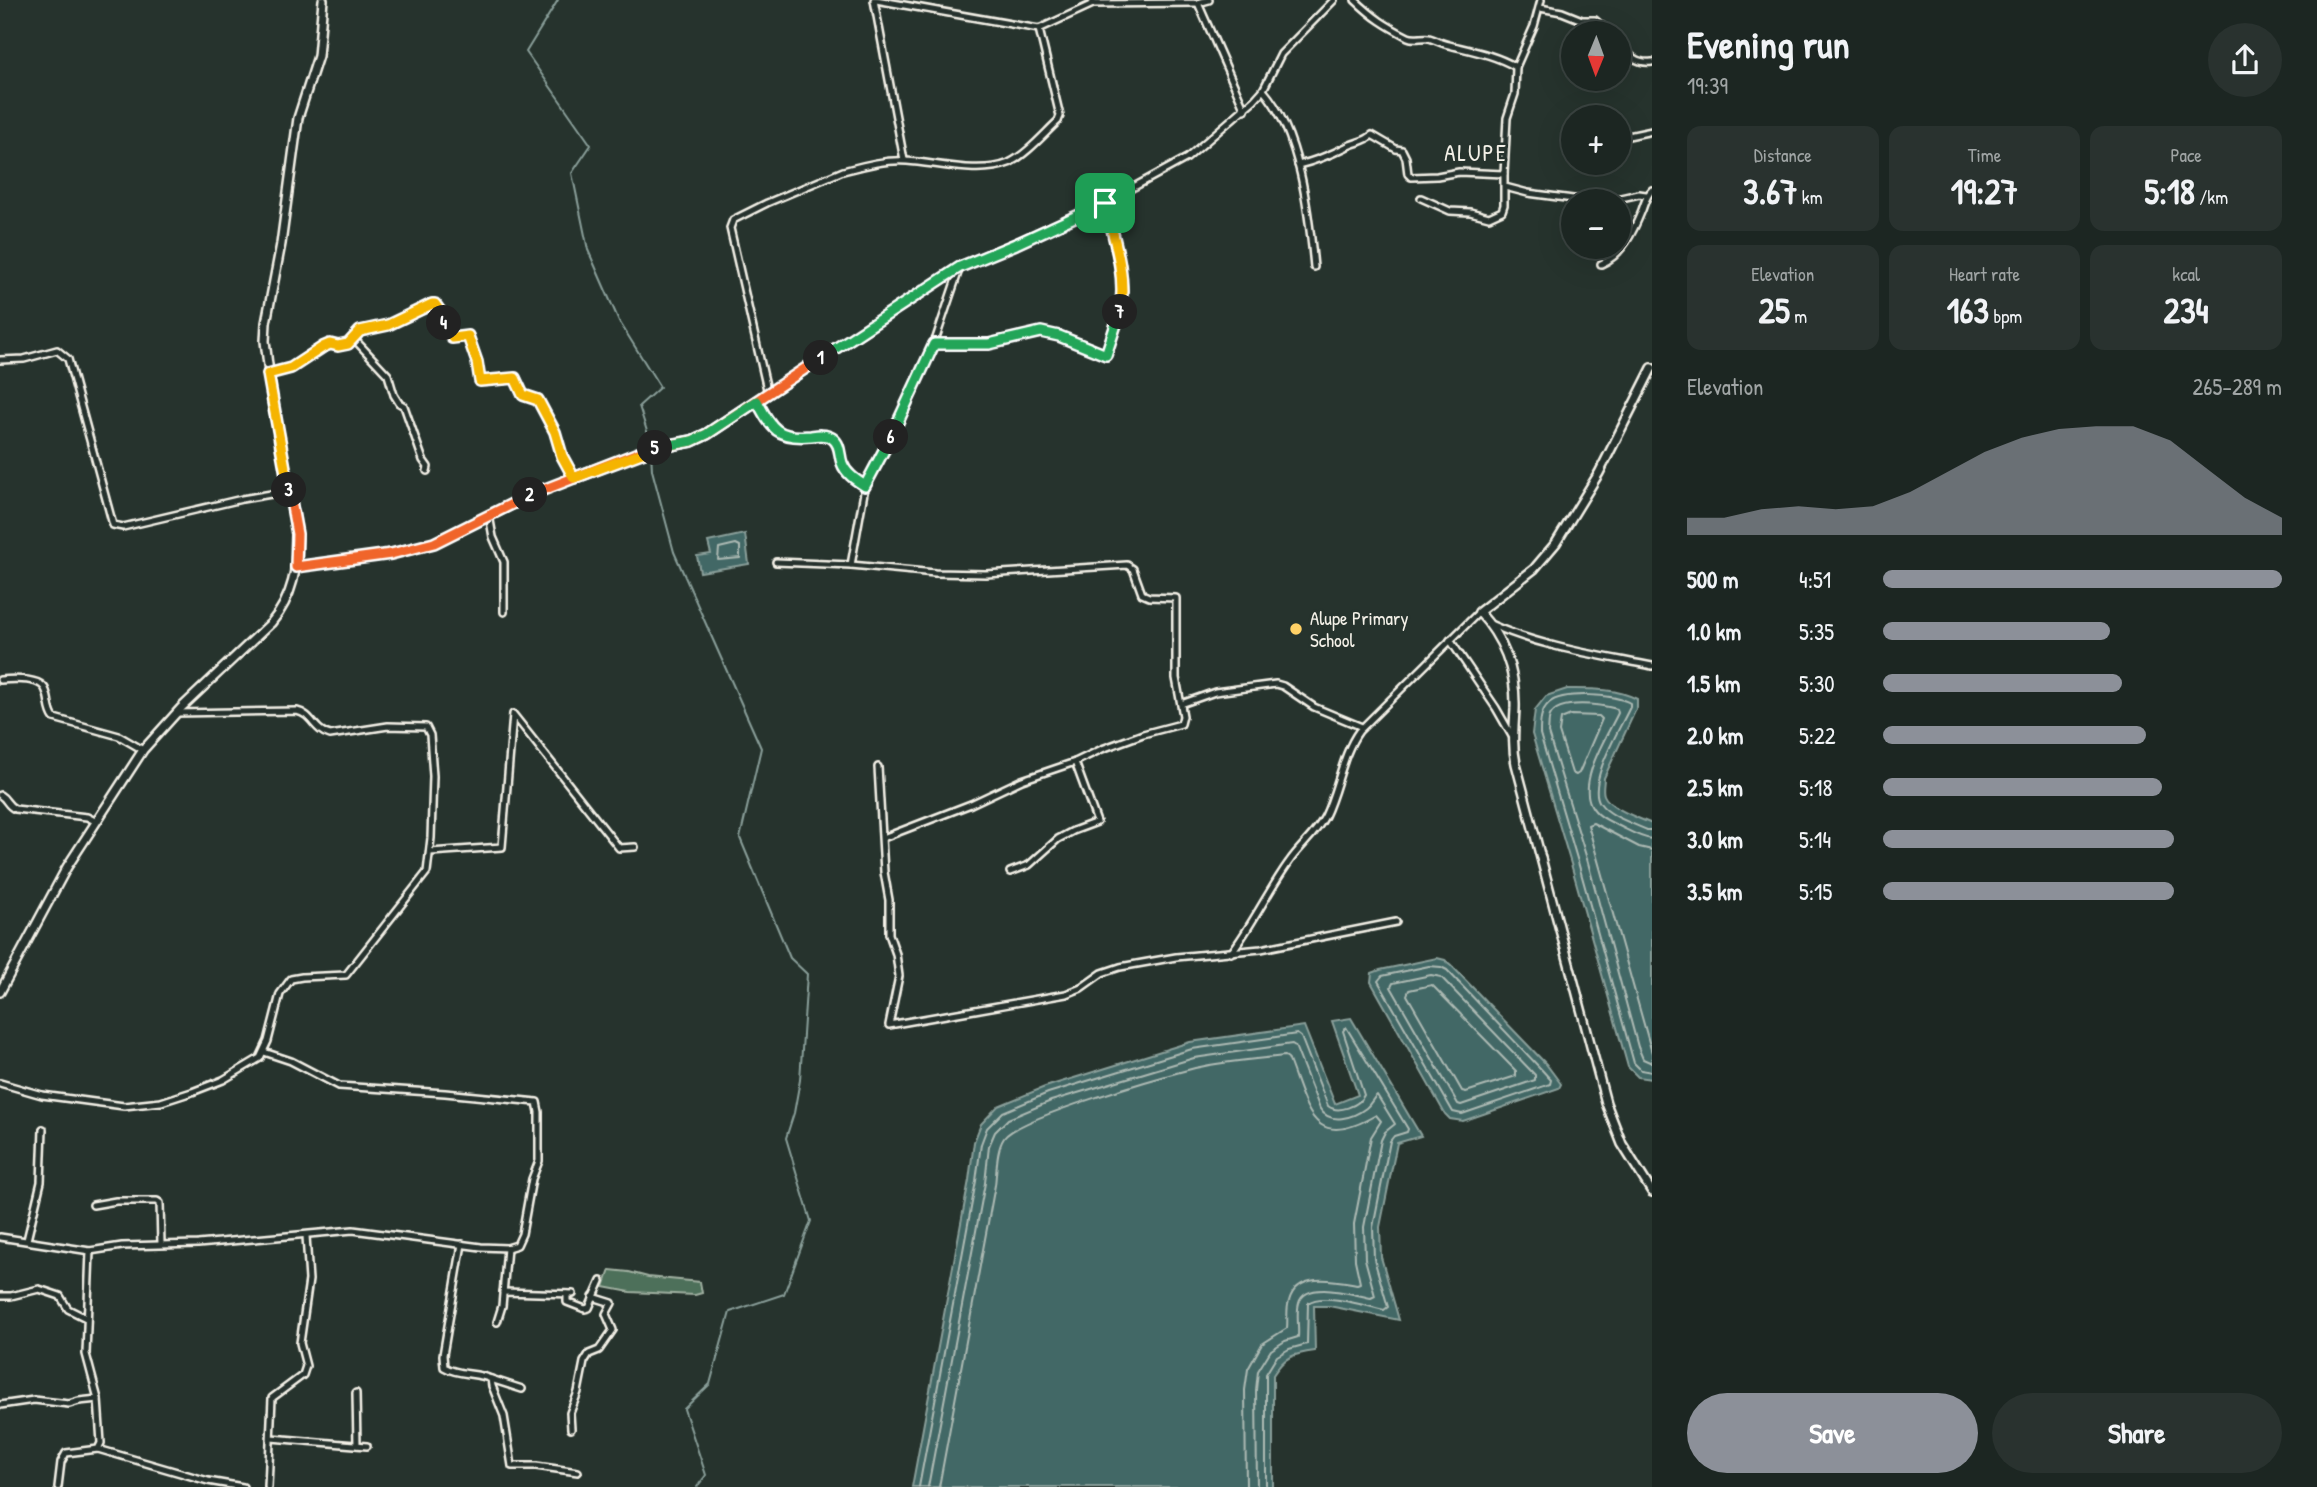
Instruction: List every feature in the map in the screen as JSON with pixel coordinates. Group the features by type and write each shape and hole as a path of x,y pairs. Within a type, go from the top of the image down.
{"street":[{"path":"0,992 67,867 143,750 176,713 253,642 278,615 292,586 296,567 297,534 268,374 265,341 299,118 305,90 316,66 323,0"},
{"path":"904,160 875,0 1039,29 1093,2 1199,3 1209,0"},
{"path":"296,567 391,554 434,543 536,493 646,450 692,441 707,434 960,267 1105,203 1187,158 1245,110 1262,90 1281,54 1334,0"},
{"path":"1355,0 1376,20 1410,38 1428,38 1449,46 1465,47 1500,58 1516,67"},
{"path":"1421,198 1450,211 1489,216 1502,211 1505,134 1515,93 1516,67 1531,33 1541,0"},
{"path":"1199,3 1245,110"},
{"path":"1540,8 1562,12 1582,20 1596,21"},
{"path":"768,394 731,224 733,220 843,171 904,160 951,166 997,166 1020,156 1058,121 1060,111 1049,77 1039,29"},
{"path":"1631,56 1641,63 1652,62"},
{"path":"1262,90 1270,98 1280,117 1298,164 1305,192 1314,267"},
{"path":"1631,135 1652,131"},
{"path":"1298,164 1316,162 1372,135 1402,150 1411,177 1459,172 1504,174"},
{"path":"1505,187 1528,194 1561,198"},
{"path":"1601,264 1620,251 1634,227 1646,195 1652,190"},
{"path":"1631,196 1646,195"},
{"path":"934,344 989,344 1041,332 1059,336 1106,355 1120,312 1123,286 1105,203"},
{"path":"851,565 865,486 898,423 934,344 960,267"},
{"path":"268,374 291,368 330,344 348,344 360,331 388,325 435,304 449,336 468,336 480,381 515,378 523,395 538,400 574,478"},
{"path":"351,340 357,342 388,375 394,395 404,406 428,467 427,471"},
{"path":"0,360 24,359 57,350 63,352 68,359 113,525 123,527 242,499 289,491"},
{"path":"1231,953 1288,863 1318,829 1333,799 1353,740 1362,727 1479,612 1534,569 1556,543 1599,473 1652,368"},
{"path":"757,401 771,427 777,432 793,436 825,435 833,438 848,473 865,486"},
{"path":"489,515 493,537 504,562 504,612"},
{"path":"776,562 974,574 1131,567 1142,594 1157,598 1177,598 1176,678 1183,721 1178,726 1123,741 883,838"},
{"path":"1479,612 1500,640 1511,669 1514,688 1512,736 1516,764 1606,1103 1622,1144 1652,1192"},
{"path":"1490,624 1523,638 1652,666"},
{"path":"1450,640 1512,736"},
{"path":"0,680 42,685 46,689 49,708 54,718 119,736 143,750"},
{"path":"1181,704 1215,692 1276,684 1314,707 1362,727"},
{"path":"0,1083 61,1098 115,1105 161,1102 202,1089 257,1060 264,1052 285,984 298,977 345,975 424,878 430,852 433,769 430,735 426,727 388,726 330,735 317,728 306,714 297,711 176,713"},
{"path":"430,852 502,847 513,714 619,848 635,847"},
{"path":"1010,872 1029,865 1058,839 1097,822 1075,762"},
{"path":"878,767 883,867 889,900 889,934 896,954 899,976 888,1025 1066,994 1081,988 1102,973 1119,967 1176,957 1231,953 1396,922"},
{"path":"0,795 15,809 87,817 96,821"},
{"path":"0,1237 90,1251 297,1234 306,1236 353,1230 507,1248 520,1241 529,1190 539,1161 537,1102 339,1086 291,1061 264,1052"},
{"path":"27,1240 41,1182 43,1129"},
{"path":"93,1205 117,1200 157,1201 160,1203 161,1244"},
{"path":"268,1487 272,1398 303,1375 306,1366 300,1343 309,1280 306,1236"},
{"path":"461,1244 443,1355 444,1367 453,1372 491,1379 522,1389"},
{"path":"497,1322 502,1306 507,1248"},
{"path":"90,1251 86,1354 98,1399 101,1443 99,1449"},
{"path":"503,1292 570,1294 567,1302 585,1309 589,1308 601,1282"},
{"path":"0,1296 38,1289 60,1296 68,1309 86,1318"},
{"path":"571,1429 570,1413 578,1392 584,1362 589,1354 599,1350 613,1330 606,1314 611,1303 593,1297"},
{"path":"491,1379 504,1416 512,1466 537,1466 578,1472"},
{"path":"356,1393 357,1446"},
{"path":"0,1405 34,1400 69,1404 98,1399"},
{"path":"271,1438 367,1446"},
{"path":"58,1487 61,1462 66,1453 99,1449 208,1480 243,1487"}],"green space":[{"path":"610,1270 700,1282 702,1293 630,1292 604,1287"}],"water":[{"path":"745,534 749,564 700,572 697,556 711,554 708,542"},
{"path":"1567,689 1612,691 1637,699 1637,707 1604,778 1603,791 1612,804 1652,824 1652,1079 1638,1077 1628,1067 1532,734 1535,710 1546,696"},
{"path":"1437,958 1451,965 1546,1064 1561,1084 1559,1088 1463,1121 1450,1119 1445,1114 1371,982 1372,973 1380,970"},
{"path":"1351,1018 1421,1136 1397,1143 1380,1227 1381,1257 1399,1320 1329,1306 1314,1306 1315,1351 1290,1357 1273,1375 1273,1487 912,1487 974,1142 981,1124 998,1106 1045,1087 1190,1042 1304,1026 1335,1104 1358,1095 1332,1021"}],"waterway":[{"path":"558,0 526,52 591,145 572,173 588,250 619,321 660,387 639,406 651,444"},
{"path":"651,452 652,470 674,552 761,748 740,838 790,958 807,974 800,1080 786,1138 811,1221 784,1294 730,1312 710,1384 684,1409 706,1475 697,1487"}],"place":[{"name":"Alupe Primary School","path":"1296,629"}],"district":[{"name":"ALUPE","path":"1476,152"}],"route":[{"path":"1105,203 960,267 707,434 692,441 646,450 536,493 434,543 391,554 296,567 297,534 268,374 291,368 323,347 330,344 348,344 360,331 388,325 435,304 449,336 468,336 480,381 515,378 523,395 538,400 574,478 646,450 692,441 707,434 757,401 771,427 777,432 793,436 825,435 833,438 848,473 865,486 898,423 934,344 989,344 1041,332 1059,336 1106,355 1120,312 1123,286 1105,203"}]}
